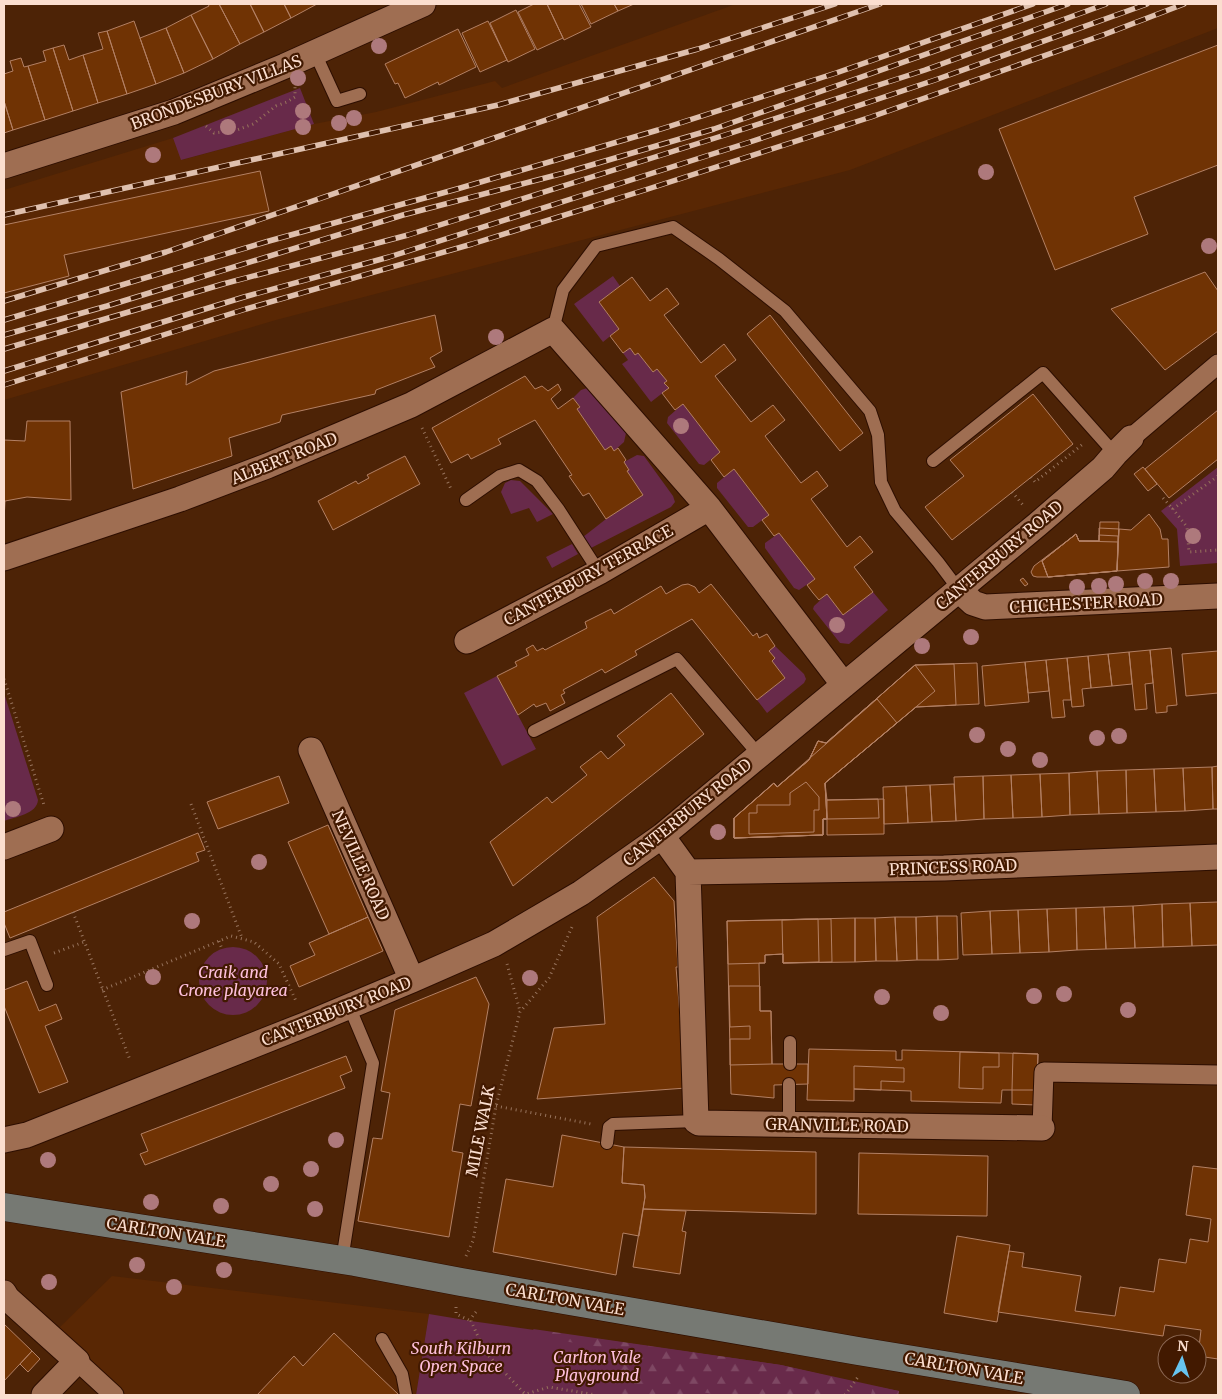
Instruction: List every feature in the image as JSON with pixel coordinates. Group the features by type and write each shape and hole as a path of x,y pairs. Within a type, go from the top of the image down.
{"main road":[{"name":"CARLTON VALE","path":"4,1207 342,1260 858,1351 1126,1395"}],"street":[{"name":"BRONDESBURY VILLAS","path":"4,166 174,112 315,53 393,10 423,4"},
{"name":"ALBERT ROAD","path":"4,558 189,496 267,466 411,405 553,330"},
{"path":"553,330 709,508 844,685"},
{"path":"1123,446 1218,364"},
{"name":"CANTERBURY ROAD","path":"4,1140 27,1135 307,1024 412,980 494,944 581,893 662,836 959,590 1103,468 1123,446"},
{"name":"CANTERBURY TERRACE","path":"466,641 599,572 709,508"},
{"name":"CHICHESTER ROAD","path":"959,590 973,603 985,608 1218,596"},
{"name":"NEVILLE ROAD","path":"311,750 412,980"},
{"path":"4,847 52,829"},
{"path":"662,836 688,872 696,1121"},
{"name":"PRINCESS ROAD","path":"688,872 944,868 1218,857"},
{"name":"GRANVILLE ROAD","path":"696,1121 699,1123 1042,1128 1044,1072 1218,1075"},
{"path":"4,1293 7,1298 114,1395"},
{"path":"44,1395 77,1361"}],"lane":[{"path":"315,53 337,101 360,94"},
{"path":"553,330 563,290 596,246 673,227 720,259 785,311 870,411 878,436 881,482 895,511 959,590"},
{"path":"933,461 1043,373 1123,446"},
{"path":"466,500 500,476 518,470 537,480 560,510 599,572"},
{"path":"534,732 677,659 759,755"},
{"path":"4,950 30,941 47,985"},
{"path":"342,1260 373,1063 350,1006"},
{"path":"790,1042 790,1064"},
{"path":"789,1084 789,1124"},
{"path":"607,1143 609,1127 613,1124 696,1121"},
{"path":"382,1339 402,1374 406,1395"}],"path":[{"path":"193,104 206,125 214,133 237,130 253,124 276,106 288,102 295,97 295,86 286,66"},
{"path":"411,405 450,489 466,500"},
{"path":"1031,477 1035,482 1071,453"},
{"path":"1174,509 1218,476"},
{"path":"1012,492 1018,498"},
{"path":"1163,498 1187,527 1189,552 1218,550"},
{"path":"4,680 11,708 52,829"},
{"path":"191,804 242,939"},
{"name":"MILE WALK","path":"466,1256 472,1241 496,1106 520,1012 549,978 570,933 581,893"},
{"path":"73,912 130,1060"},
{"path":"102,990 231,936 254,942 279,964 307,1024"},
{"path":"219,941 222,949"},
{"path":"37,959 84,942"},
{"name":"MILE WALK","path":"494,944 508,965 520,1012"},
{"path":"496,1106 609,1127"},
{"path":"456,1307 456,1314 471,1321"},
{"path":"480,1308 472,1316 471,1321 484,1352 525,1395 549,1387 596,1395"}],"shaded area":[{"path":"736,4 1218,4 1218,28 850,170 276,320 4,400 4,190 173,138 182,160 314,124 376,112 495,81 502,88"},
{"path":"112,1276 429,1314 416,1395 125,1395 57,1330"}],"green space":[{"path":"300,88 314,124 181,160 173,138"},
{"path":"613,276 620,286 599,302 619,329 603,342 574,304"},
{"path":"630,348 635,355 638,353 653,372 657,369 667,381 665,383 669,388 651,402 622,364 628,360 623,353"},
{"path":"587,388 594,391 626,433 624,442 614,451 611,446 605,450 577,409 580,406 573,398 581,390"},
{"path":"683,404 720,452 704,465 699,464 667,423 668,417"},
{"path":"637,455 644,456 673,496 675,502 671,507 591,548 583,537 642,495 627,471 629,469 624,462"},
{"path":"1218,467 1218,563 1180,566 1177,529 1161,511"},
{"path":"734,469 769,515 753,527 748,527 717,488 717,483"},
{"path":"511,480 520,481 553,514 537,522 529,508 511,514 501,492 505,483"},
{"path":"779,533 815,579 799,590 794,588 765,548 765,543"},
{"path":"572,544 578,554 552,568 546,557"},
{"path":"873,592 888,610 849,644 840,643 813,609 827,594 843,615"},
{"path":"775,646 804,674 806,679 804,683 767,713 757,700 785,678 772,661 769,651"},
{"path":"497,676 536,749 502,766 464,693"},
{"path":"4,693 38,800 37,805 30,812 4,821"},
{"name":"Craik and Crone playarea","path":"233,947 246,950 257,957 264,968 267,981 264,994 257,1005 246,1012 233,1015 220,1012 209,1005 202,994 199,981 202,968 209,957 220,950"},
{"name":"South Kilburn Open Space","path":"429,1314 781,1365 899,1391 898,1395 416,1395"},
{"path":"533,1329 781,1365 845,1380 833,1395 718,1395 691,1390 685,1395 615,1395 614,1390 624,1351 539,1337"},
{"path":"873,1386 899,1391 898,1395 871,1395"}],"building":[{"path":"208,4 219,4 240,44 213,59 191,15 209,6"},
{"path":"219,4 250,4 264,32 240,44"},
{"path":"250,4 284,4 291,18 264,32"},
{"path":"284,4 317,4 291,18"},
{"path":"534,4 547,4 563,38 537,50 518,12"},
{"path":"547,4 579,4 591,27 564,40"},
{"path":"581,4 614,4 618,11 591,24"},
{"path":"614,4 634,4 618,11"},
{"path":"516,10 535,49 508,62 490,23"},
{"path":"191,15 213,59 184,73 166,28"},
{"path":"134,21 156,84 127,94 107,31"},
{"path":"488,21 507,60 480,72 462,33"},
{"path":"166,28 184,73 156,84 140,38"},
{"path":"458,29 476,67 439,85 438,82 405,98 398,83 395,84 385,64"},
{"path":"107,31 127,94 98,103 83,55 103,49 98,33"},
{"path":"64,45 69,60 83,55 98,103 73,111 53,48"},
{"path":"1218,45 1218,165 1134,197 1148,234 1055,270 999,129"},
{"path":"53,48 73,111 45,120 28,66 46,61 43,51"},
{"path":"21,58 24,67 28,66 45,120 13,130 4,101 4,74 13,71 10,61"},
{"path":"4,101 13,130 4,133"},
{"path":"260,171 269,211 64,255 69,276 4,293 4,225"},
{"path":"1205,272 1218,291 1218,331 1165,370 1111,309"},
{"path":"632,277 650,301 667,288 679,304 664,315 701,363 724,344 736,360 715,376 751,422 773,405 785,420 765,436 801,483 817,471 828,486 811,499 847,547 860,536 873,552 854,567 873,592 843,615 827,594 819,600 807,585 815,579 779,533 774,536 762,520 769,515 734,469 724,477 711,460 720,452 683,404 675,410 668,401 662,393 669,388 664,383 667,381 657,369 653,372 638,353 635,355 630,348 623,353 610,336 619,329 599,302"},
{"path":"435,315 442,351 430,358 435,367 376,390 375,394 282,415 280,422 229,438 232,456 133,489 121,392 187,371 186,385 214,371"},
{"path":"770,315 863,433 840,451 747,334"},
{"path":"525,376 535,389 542,386 548,391 558,384 561,390 551,399 558,409 573,398 580,407 577,409 605,450 611,446 614,451 618,448 626,460 624,462 629,470 627,471 643,495 606,519 589,493 583,496 569,476 572,475 535,420 498,439 501,444 471,459 468,454 451,463 432,428"},
{"path":"1033,394 1073,444 952,540 925,507 964,476 950,460"},
{"path":"1218,410 1218,459 1169,498 1145,469"},
{"path":"27,421 70,421 71,500 27,497 5,501 4,521 4,440 25,441"},
{"path":"405,456 420,484 333,530 318,501 356,481 358,484 369,478 367,475"},
{"path":"1143,467 1157,484 1148,491 1134,474"},
{"path":"1149,514 1160,529 1162,539 1168,539 1169,567 1117,571 1119,529 1131,530"},
{"path":"1100,522 1119,522 1117,571 1048,577 1033,576 1031,572 1034,566 1076,534 1079,541 1099,541"},
{"path":"1099,528 1119,529 1117,571 1048,577 1042,561 1076,534 1079,541 1099,541"},
{"path":"1076,534 1079,541 1118,542 1117,571 1048,577 1042,561"},
{"path":"1076,534 1079,541 1099,541 1099,535 1118,536 1117,571 1048,577 1042,561"},
{"path":"1023,578 1028,584 1025,586 1020,580"},
{"path":"688,584 695,587 699,593 711,584 753,636 757,633 759,638 767,634 775,646 769,651 775,658 772,661 785,678 757,700 692,619 635,651 637,655 605,673 602,669 563,690 565,693 561,695 565,703 550,711 546,703 536,707 534,704 518,715 497,676 517,666 515,662 529,655 526,649 533,645 537,651 543,648 545,650 587,628 585,622 611,609 614,614 661,586 666,594 682,585"},
{"path":"1171,648 1177,705 1167,706 1167,712 1156,713 1150,650"},
{"path":"1150,650 1153,683 1145,684 1147,709 1135,710 1129,652"},
{"path":"1218,651 1218,693 1186,696 1182,654"},
{"path":"1129,652 1132,684 1112,686 1108,654"},
{"path":"1108,654 1112,686 1091,688 1088,656"},
{"path":"1088,656 1091,688 1082,689 1084,706 1072,707 1067,658"},
{"path":"1067,658 1071,700 1063,700 1065,717 1052,718 1046,660"},
{"path":"1046,660 1049,691 1028,693 1025,662"},
{"path":"1025,662 1029,702 985,706 982,666"},
{"path":"977,663 979,704 916,707 825,783 827,800 884,799 884,834 827,835 827,819 823,819 823,835 734,838 734,818 774,783 777,787 809,760 818,741 826,743 915,665"},
{"path":"954,664 956,705 916,707 825,783 827,819 823,819 823,835 734,838 734,818 774,783 777,787 809,760 818,741 826,743 915,665"},
{"path":"915,665 935,691 825,783 827,819 823,819 823,835 734,838 734,818 774,783 777,787 809,760 818,741 826,743"},
{"path":"671,693 704,734 513,886 490,842 547,797 552,803 587,775 580,767 601,751 608,759 625,745 617,736"},
{"path":"877,699 897,723 825,783 827,819 823,819 823,835 734,838 734,818 774,783 777,787"},
{"path":"1218,766 1218,809 1213,809 1212,767"},
{"path":"1212,767 1213,809 1185,811 1183,768"},
{"path":"1183,768 1185,811 1156,812 1154,769"},
{"path":"1154,769 1156,812 1127,813 1126,770"},
{"path":"1126,770 1127,813 1099,814 1097,771"},
{"path":"1097,771 1099,814 1070,815 1069,773"},
{"path":"1069,773 1070,815 1042,817 1040,774"},
{"path":"1040,774 1042,817 1013,818 1011,775"},
{"path":"1011,775 1013,818 984,819 983,776"},
{"path":"279,776 289,803 218,829 207,802"},
{"path":"983,776 984,819 956,821 954,777"},
{"path":"806,782 819,797 819,810 814,810 814,832 749,834 749,813 757,813 757,805 790,805 790,793"},
{"path":"954,784 956,821 932,822 930,785"},
{"path":"930,785 932,822 908,823 906,786"},
{"path":"906,786 908,823 884,824 883,787"},
{"path":"878,799 879,818 827,819 827,800"},
{"path":"328,825 368,917 329,934 288,842"},
{"path":"198,833 205,850 196,853 199,861 10,938 4,923 4,912"},
{"path":"654,877 674,901 678,967 676,967 686,1088 537,1099 554,1028 605,1024 597,917"},
{"path":"1218,902 1218,945 1192,946 1190,903"},
{"path":"1190,903 1192,946 1163,947 1162,904"},
{"path":"1162,904 1163,947 1135,948 1133,906"},
{"path":"1133,906 1135,948 1106,949 1104,907"},
{"path":"1104,907 1106,949 1077,950 1076,908"},
{"path":"1076,908 1077,950 1049,952 1047,909"},
{"path":"1047,909 1049,952 1020,953 1018,910"},
{"path":"1018,910 1020,953 992,954 990,911"},
{"path":"990,911 992,954 963,955 961,913"},
{"path":"937,916 938,960 917,960 916,917"},
{"path":"937,916 957,916 958,959 938,960"},
{"path":"368,917 383,951 299,987 290,966 315,955 309,943"},
{"path":"895,917 897,961 876,961 875,918"},
{"path":"895,917 916,917 917,960 897,961"},
{"path":"855,918 875,918 876,961 855,962"},
{"path":"855,918 855,962 783,963 783,954 765,955 765,963 759,963 760,1011 771,1011 772,1064 808,1064 808,1084 774,1085 774,1098 731,1094 727,921"},
{"path":"818,919 819,962 783,963 782,920"},
{"path":"831,919 832,962 783,963 783,954 765,955 765,963 728,964 727,921"},
{"path":"476,977 489,1004 471,1106 460,1104 452,1151 463,1153 449,1237 358,1221 373,1138 382,1139 390,1093 381,1091 395,1010"},
{"path":"27,981 39,1011 56,1004 62,1019 45,1026 68,1082 39,1093 4,1006 4,990"},
{"path":"729,986 760,986 760,1011 771,1011 772,1064 730,1065 730,1039 750,1039 750,1026 730,1027"},
{"path":"809,1049 896,1051 896,1060 902,1060 902,1050 1038,1054 1036,1105 1012,1104 1012,1090 1002,1090 1001,1103 911,1101 911,1091 854,1089 854,1101 807,1100"},
{"path":"960,1052 999,1053 999,1067 983,1067 983,1089 959,1088"},
{"path":"1013,1053 1038,1054 1037,1090 1012,1090"},
{"path":"346,1056 352,1071 340,1076 345,1088 145,1165 140,1154 148,1151 141,1134"},
{"path":"854,1066 904,1068 904,1082 881,1081 881,1090 854,1089"},
{"path":"562,1135 624,1147 622,1183 644,1185 645,1197 639,1236 623,1233 616,1275 493,1252 506,1179 553,1187"},
{"path":"624,1147 816,1152 816,1214 643,1209 644,1185 622,1183"},
{"path":"859,1153 988,1156 987,1216 858,1214"},
{"path":"1193,1166 1218,1169 1218,1359 1207,1357 1207,1334 1201,1334 1201,1330 1165,1325 1163,1334 1157,1335 998,1312 1009,1251 1024,1253 1022,1267 1081,1276 1075,1311 1115,1316 1120,1287 1154,1292 1159,1259 1186,1263 1190,1239 1208,1242 1211,1219 1186,1215"},
{"path":"643,1209 686,1211 682,1231 686,1232 680,1274 633,1267"},
{"path":"957,1236 1010,1245 997,1322 944,1313"},
{"path":"4,1324 32,1351 4,1381"},
{"path":"334,1333 399,1395 257,1395 294,1356 303,1366"},
{"path":"32,1351 40,1359 28,1372 20,1364"}],"railway":[{"path":"4,215 498,105 698,49 835,4"},
{"path":"4,301 166,252 880,4"},
{"path":"4,320 269,241 457,189 658,130 836,73 1033,4"},
{"path":"4,335 107,306 403,215 564,173 714,129 1068,4"},
{"path":"4,349 223,284 408,235 925,70 1106,4"},
{"path":"4,371 244,297 389,257 747,143 935,80 1147,4"},
{"path":"4,385 246,309 472,244 871,117 1103,35 1184,4"}],"park label":[{"name":"Carlton Vale Playground","path":"597,1366"}]}
